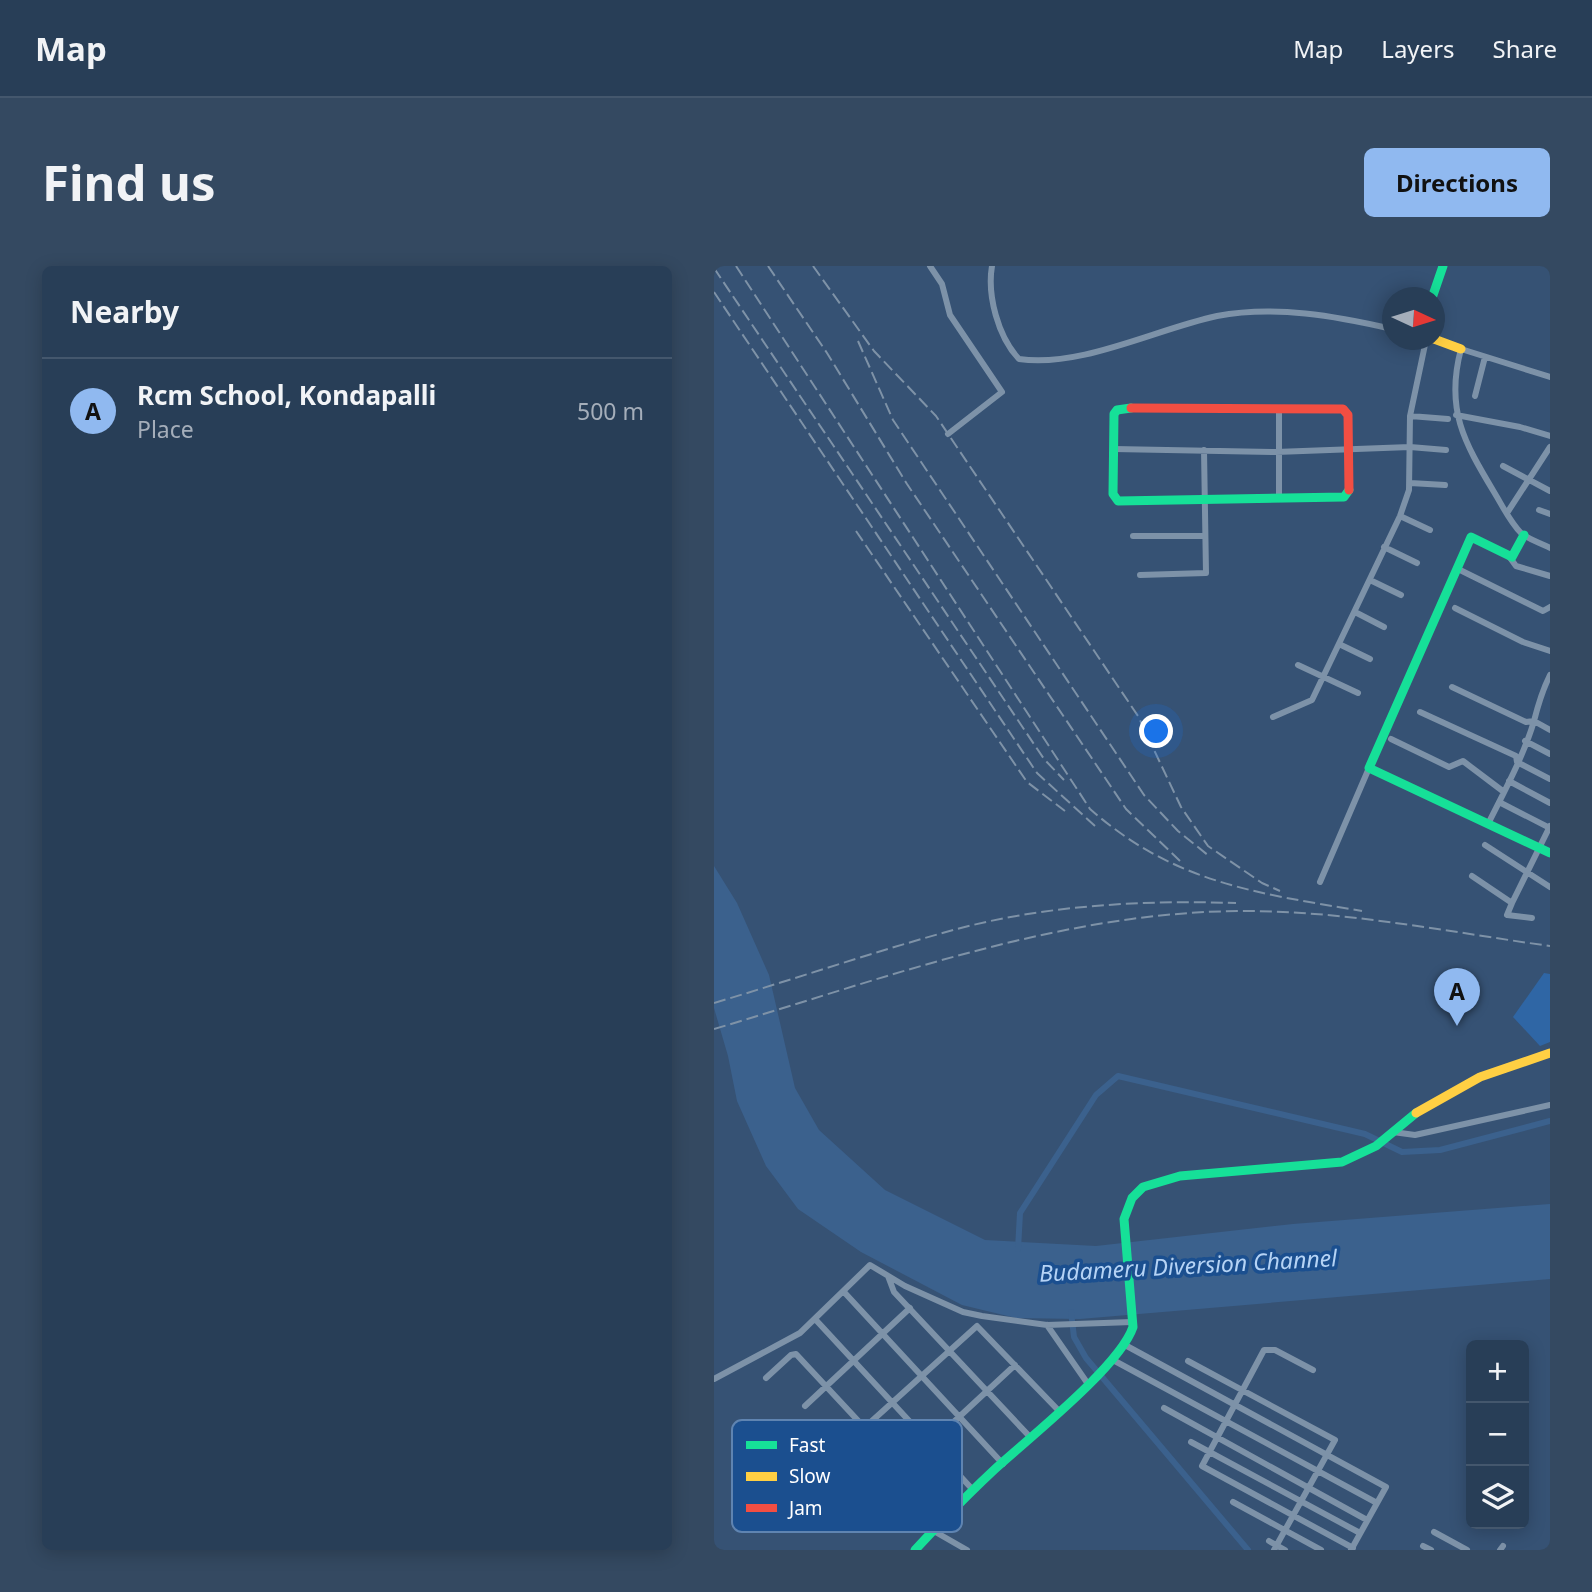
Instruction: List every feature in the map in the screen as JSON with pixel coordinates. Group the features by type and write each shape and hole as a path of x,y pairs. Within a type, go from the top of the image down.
{"street":[{"path":"929,266 942,284 950,315 1002,392 948,433"},
{"path":"992,266 990,281 1000,327 1010,350 1019,359 1036,361 1087,352 1220,316 1260,311 1336,317 1382,327"},
{"path":"1436,287 1443,266"},
{"path":"1445,343 1550,377"},
{"path":"1461,349 1454,393 1456,415 1465,441 1507,513 1524,536 1550,548"},
{"path":"1273,717 1312,700 1400,516 1410,482 1410,416 1424,350"},
{"path":"1475,396 1485,357"},
{"path":"1279,409 1276,452 1279,497"},
{"path":"1343,409 1348,415 1347,495 1203,500 1115,499 1114,449 1114,414 1117,410 1343,409"},
{"path":"1456,415 1520,427 1550,436"},
{"path":"1410,416 1448,419"},
{"path":"1114,449 1276,452 1410,447 1446,450"},
{"path":"1507,513 1550,447"},
{"path":"1140,575 1206,573 1204,450"},
{"path":"1503,466 1550,491"},
{"path":"1410,482 1445,485"},
{"path":"1539,510 1550,514"},
{"path":"1400,516 1430,530"},
{"path":"1133,536 1205,536"},
{"path":"1320,882 1471,537 1514,556 1524,536"},
{"path":"1384,547 1417,563"},
{"path":"1508,555 1516,566 1550,576"},
{"path":"1458,569 1543,611 1550,607"},
{"path":"1370,580 1401,595"},
{"path":"1455,608 1523,642 1550,651"},
{"path":"1355,612 1384,627"},
{"path":"1339,644 1370,659"},
{"path":"1298,665 1358,693"},
{"path":"1489,822 1517,762 1534,721 1541,692 1550,675"},
{"path":"1452,687 1527,723 1534,721 1550,730"},
{"path":"1541,692 1550,697"},
{"path":"1420,712 1516,757 1517,762 1550,779"},
{"path":"1391,739 1449,767 1463,761 1504,792"},
{"path":"1525,741 1550,754"},
{"path":"1369,768 1489,822 1550,853"},
{"path":"1509,781 1550,803"},
{"path":"1499,802 1550,827 1507,915 1532,918"},
{"path":"1485,845 1527,875 1550,887"},
{"path":"1472,876 1512,903"},
{"path":"962,1501 1060,1412 1113,1360 1131,1337 1125,1215 1132,1198 1143,1187 1158,1181 1342,1162 1380,1143 1416,1113 1480,1077 1550,1054"},
{"path":"1394,1132 1415,1135 1550,1105"},
{"path":"714,1379 784,1344 816,1319 870,1265 963,1312 1047,1325 1132,1322"},
{"path":"888,1276 894,1292 1031,1438"},
{"path":"844,1292 960,1420"},
{"path":"805,1405 910,1308"},
{"path":"816,1319 908,1420"},
{"path":"1047,1325 1089,1383"},
{"path":"872,1420 974,1326 979,1326 1060,1412"},
{"path":"1125,1345 1235,1405 1386,1487 1352,1549 1202,1466 1235,1405 1264,1350 1275,1350 1313,1370"},
{"path":"766,1378 790,1355 796,1354 855,1420"},
{"path":"1113,1360 1377,1503"},
{"path":"1188,1361 1335,1440 1275,1548"},
{"path":"954,1420 1015,1365"},
{"path":"1164,1408 1367,1520"},
{"path":"962,1422 1003,1464"},
{"path":"1191,1442 1360,1533"},
{"path":"962,1478 973,1490"},
{"path":"1233,1502 1321,1550"},
{"path":"915,1550 930,1532"},
{"path":"936,1532 967,1550"},
{"path":"1434,1532 1467,1550"},
{"path":"1269,1541 1275,1548 1285,1550"},
{"path":"1423,1546 1431,1550"}],"shaded area":[{"path":"1544,973 1550,974 1550,1042 1540,1046 1513,1017"}],"water":[{"name":"Budameru Diversion Channel","path":"714,866 737,903 769,975 795,1088 819,1130 885,1190 985,1240 1096,1246 1293,1224 1550,1204 1550,1279 1080,1319 1016,1318 962,1305 861,1252 798,1209 766,1166 737,1101 714,1008"}],"waterway":[{"path":"1018,1249 1020,1213 1096,1095 1118,1076 1365,1134 1402,1152 1440,1150 1550,1121"},
{"path":"1071,1312 1074,1337 1086,1358 1248,1550"}],"railway":[{"path":"736,266 1090,809 1121,834 1153,854 1185,869 1252,890 1362,911"},
{"path":"768,266 827,353 907,484 1126,809 1180,861"},
{"path":"813,266 874,351 936,416 1138,716 1181,807 1208,846 1262,883 1280,891"},
{"path":"714,268 1044,759 1064,780"},
{"path":"714,292 1037,773 1095,826"},
{"path":"858,341 893,420 1144,795 1178,831 1209,856"},
{"path":"856,531 1027,782 1065,811"},
{"path":"714,1003 896,946 1026,914 1166,902 1236,903"},
{"path":"714,1029 976,951 1109,922 1177,914 1245,911 1321,914 1550,946"}],"traffic: fast":[{"path":"1436,287 1443,266"},
{"path":"1131,408 1117,410 1114,414 1113,494 1118,501 1344,497 1349,490"},
{"path":"1524,535 1512,557 1471,537 1369,768 1550,853"},
{"path":"962,1501 1093,1381 1125,1343 1133,1327 1124,1219 1132,1198 1143,1187 1180,1176 1342,1162 1376,1146 1416,1113"},
{"path":"915,1550 932,1532"}],"traffic: slow":[{"path":"1445,343 1461,349"},
{"path":"1416,1113 1480,1077 1550,1053"}],"traffic: jam":[{"path":"1131,408 1343,409 1348,415 1349,490"}],"place":[{"name":"Rcm School, Kondapalli","path":"1457,1026"}]}
